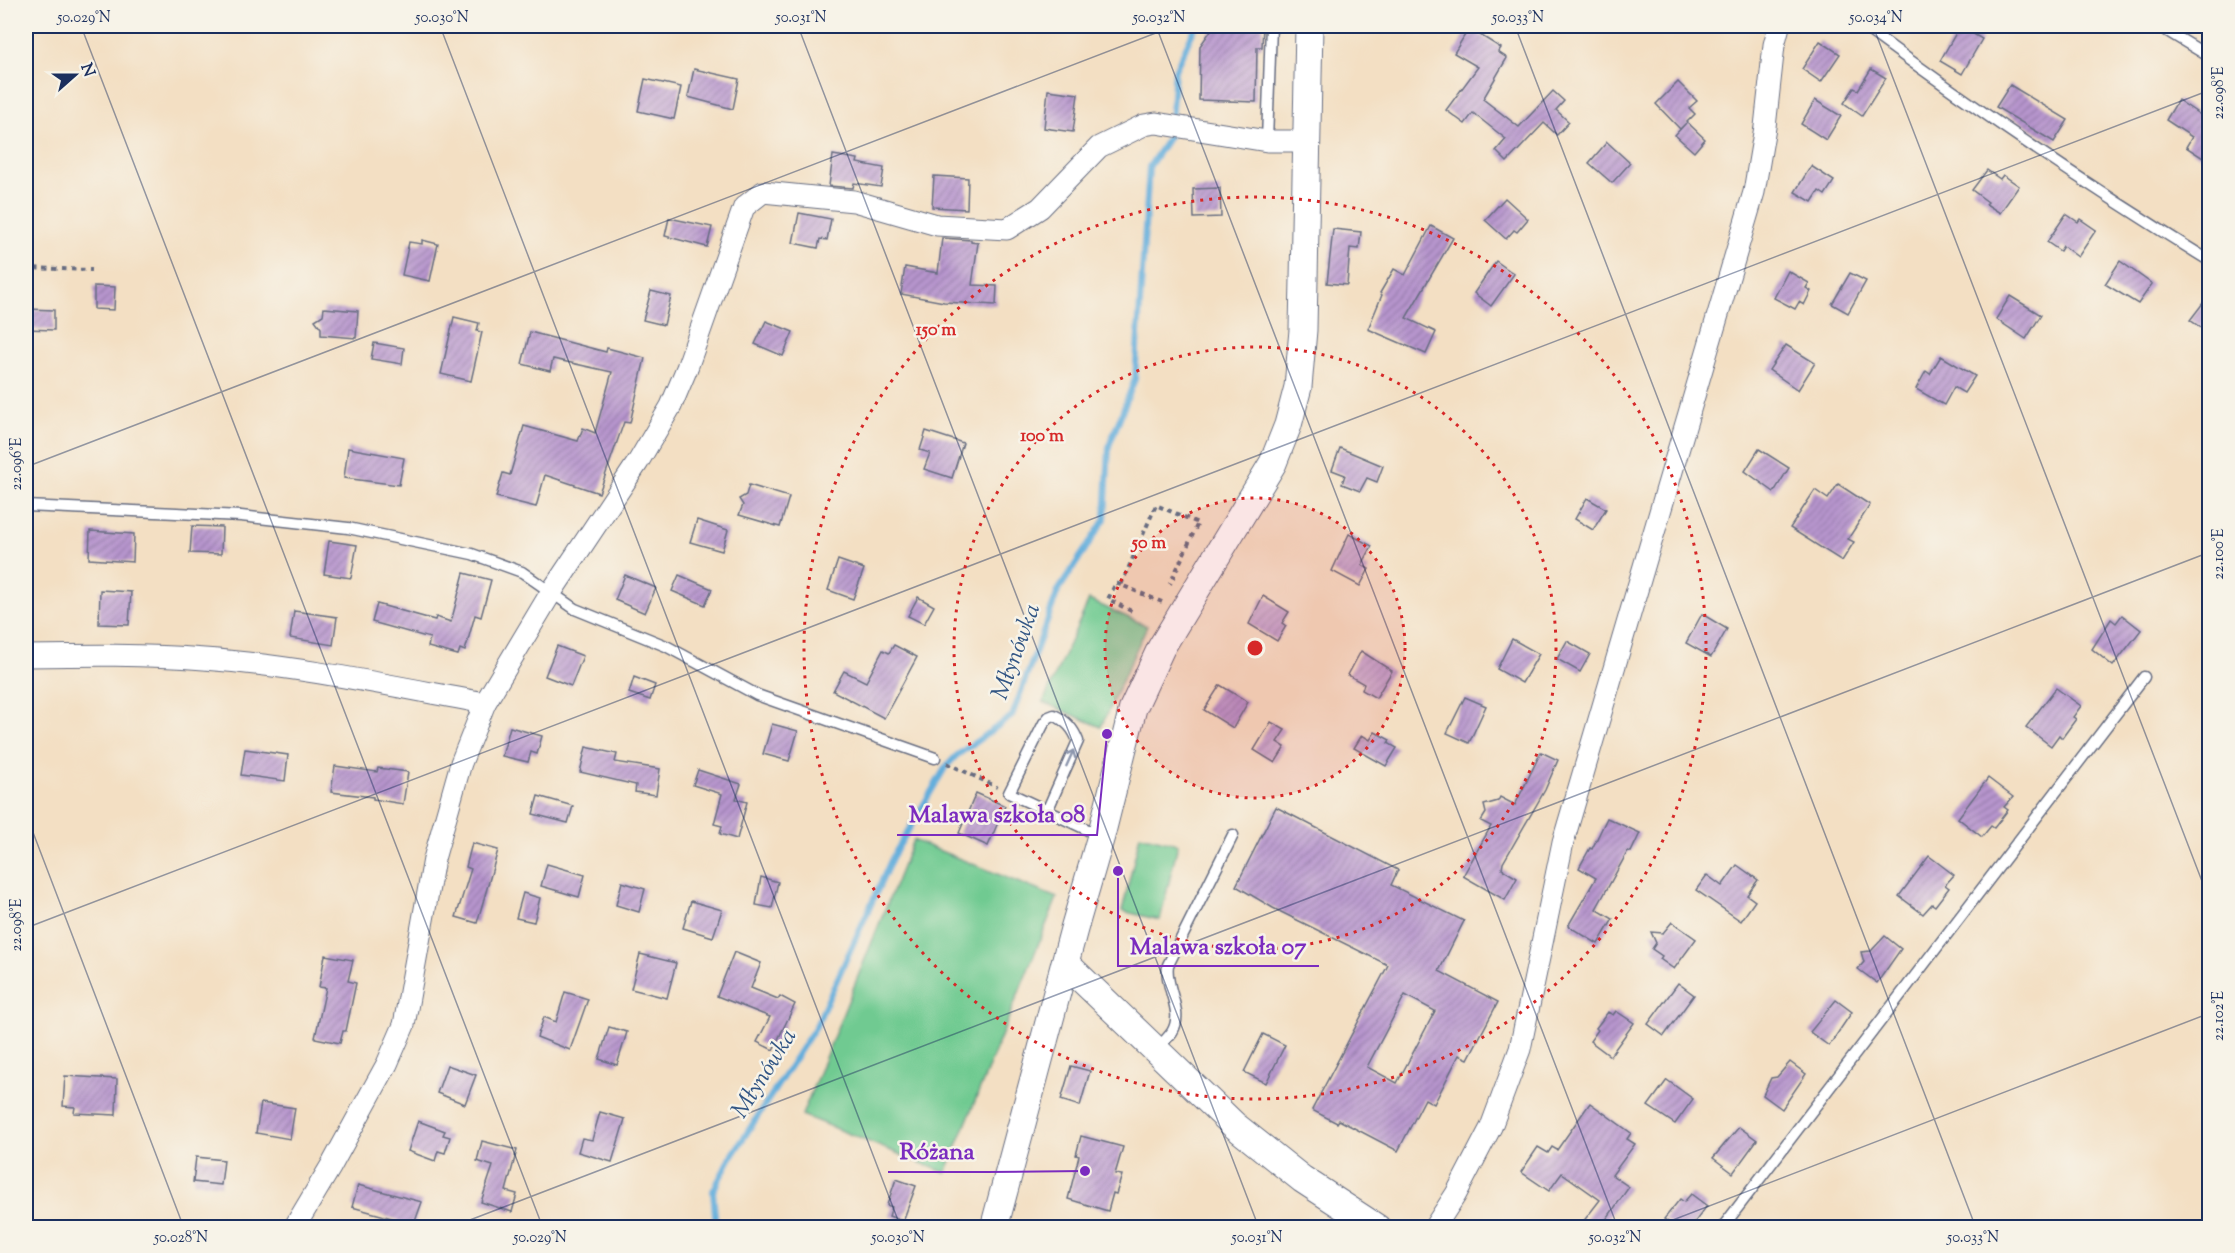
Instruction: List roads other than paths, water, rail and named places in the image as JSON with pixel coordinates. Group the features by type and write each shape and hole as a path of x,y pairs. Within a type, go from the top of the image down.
{"street":[{"path":"994,1227 1101,836 1133,708 1161,648 1172,607 1273,463 1291,415 1298,387 1303,330 1309,26"},
{"path":"1434,1227 1456,1194 1491,1126 1520,1048 1563,842 1754,192 1765,127 1774,45 1779,26"},
{"path":"294,1227 331,1166 387,1064 404,1025 434,859 461,763 485,703 552,591 638,462 670,406 687,368 744,207 763,192 854,201 937,225 1007,229 1040,208 1099,147 1144,125 1156,123 1267,141 1308,141"},
{"path":"26,656 107,654 275,666 485,703"},
{"path":"1065,963 1225,1117 1268,1154 1337,1203 1377,1227"}],"lane":[{"path":"1267,141 1271,26"},
{"path":"1863,26 1931,76 2156,228 2210,261"},
{"path":"2159,26 2210,57"},
{"path":"26,506 242,516 348,528 472,554 522,572 575,609 666,646 757,695 935,758"},
{"path":"1722,1227 2144,676"},
{"path":"1047,811 1078,741 1074,731 1064,720 1054,715 1048,717 1044,723 1009,793 1047,811 1101,836"},
{"path":"1156,1050 1173,1031 1175,1024 1175,1007 1167,981 1168,965 1233,835"}],"waterway":[{"name":"Młynówka","path":"716,1228 713,1191 730,1159 816,1026 892,858 945,768 956,756 1012,716 1058,591 1105,519 1109,446 1135,379 1149,167 1170,135 1175,70 1196,26"}],"place":[{"name":"Malawa szkoła 08","path":"1107,734"},
{"name":"Malawa szkoła 07","path":"1118,871"},
{"name":"Różana","path":"1085,1171"}]}
